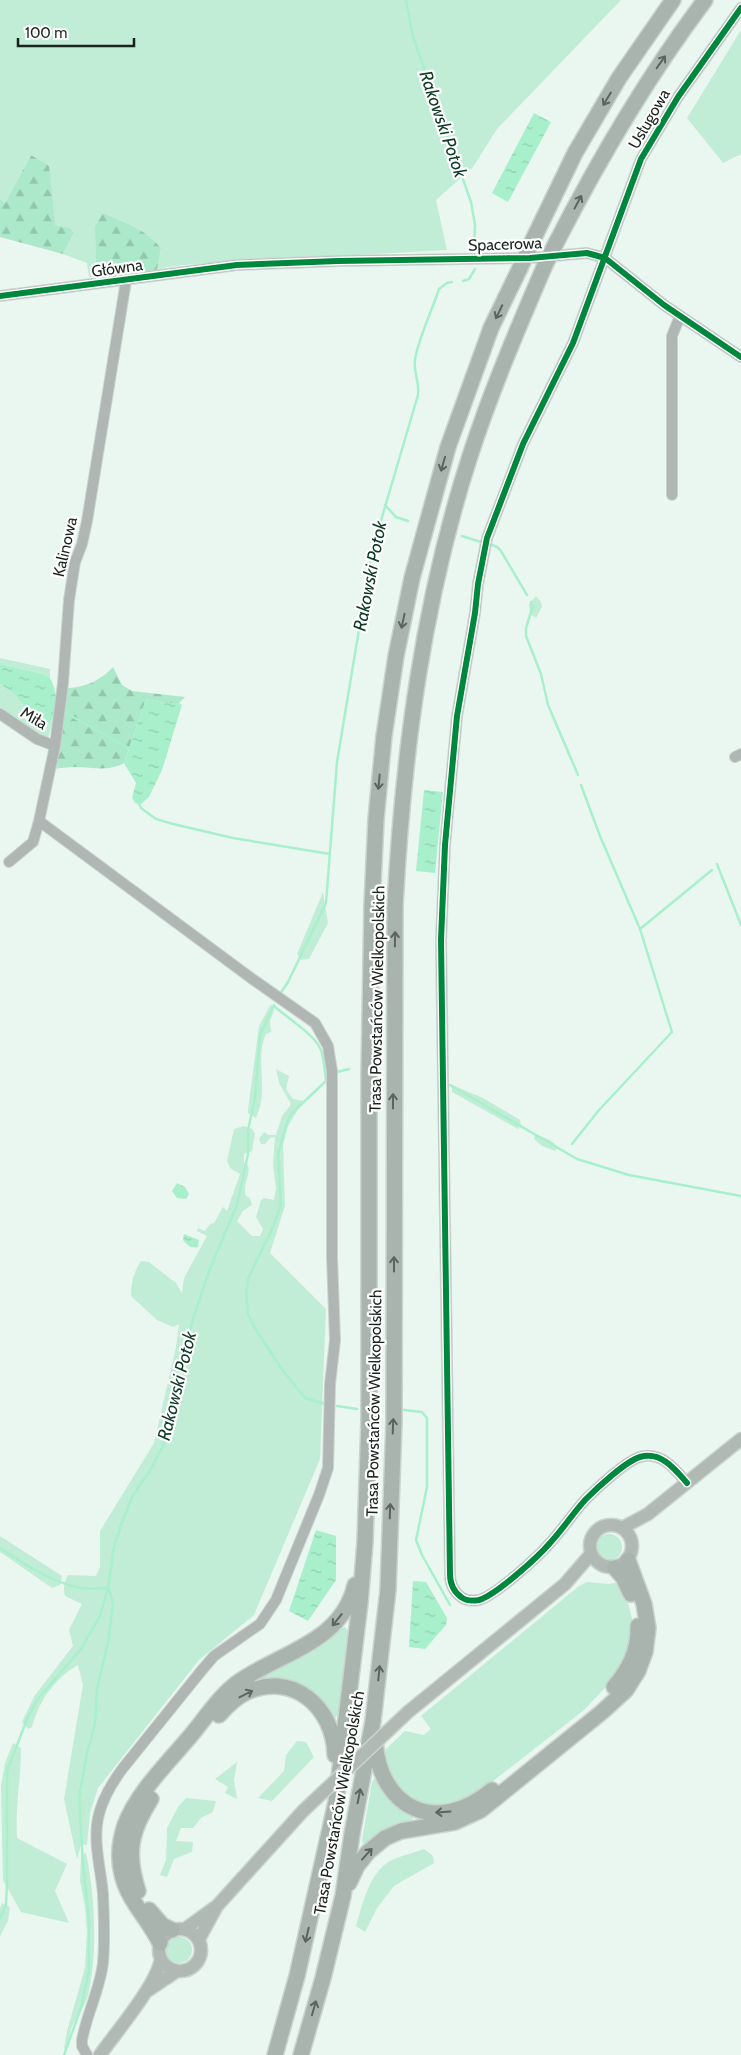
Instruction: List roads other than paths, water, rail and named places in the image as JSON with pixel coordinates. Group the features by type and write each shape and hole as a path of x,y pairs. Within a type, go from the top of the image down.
{"highway":[{"name":"Trasa Powstańców Wielkopolskich","path":"275,2055 297,1976 336,1802 360,1603 365,1542 369,1421 369,1075 372,905 376,819 384,736 396,656 412,578 445,456 491,328 575,153 619,78 673,0"},
{"name":"Trasa Powstańców Wielkopolskich","path":"301,2055 323,1978 343,1896 352,1834 373,1721 388,1590 394,1422 395,906 400,820 409,740 423,652 452,518 470,455 508,351 545,265 597,166 641,91 705,0"},
{"path":"160,1943 131,1900 121,1873 121,1841 131,1813 155,1778 227,1692 252,1674 315,1640 328,1631 338,1620 348,1605 354,1589 365,1542"},
{"path":"343,1896 357,1866 368,1852 385,1838 401,1831 456,1822 481,1810 602,1712 626,1690 638,1671 645,1652 648,1634 644,1604 628,1560"},
{"path":"373,1721 376,1760 381,1774 396,1796 406,1803 416,1809 447,1813 463,1808 485,1796 606,1697 621,1679 633,1658 638,1635 637,1614 623,1577 607,1566"},
{"path":"179,1929 166,1928 158,1922 144,1904 138,1891 130,1858 134,1830 150,1800 220,1714 232,1702 245,1693 259,1688 275,1686 292,1689 307,1696 326,1717 332,1732 335,1748 336,1802"}],"main road":[{"path":"622,1528 648,1514 736,1442"},
{"path":"631,1540 648,1514"},
{"path":"564,1584 607,1566 628,1560 632,1547 631,1540 622,1528 608,1524 596,1530 589,1542 591,1554 595,1561 607,1566"},
{"path":"198,1939 216,1906 303,1811 408,1712 564,1584 591,1554"},
{"path":"100,2055 145,1992 160,1965 159,1948 162,1937 179,1929 216,1906"},
{"path":"145,1992 177,1971 190,1969 196,1965 202,1952 198,1939 195,1934 179,1929"},
{"path":"161,1959 165,1965 177,1971"}],"street":[{"name":"Usługowa","path":"687,1483 672,1466 660,1458 646,1456 635,1459 588,1498 545,1549 494,1592 480,1600 470,1600 460,1596 453,1588 450,1574 441,940 445,845 457,716 476,613 478,584 487,538 523,444 573,343 641,159 657,129 678,97 741,8"},
{"name":"Spacerowa","path":"237,265 507,258 587,253 605,258 680,316 741,357"},
{"name":"Główna","path":"0,296 237,265"},
{"name":"Kalinowa","path":"9,862 33,842 55,746 63,683 69,600 75,562 82,544 87,520 126,281"},
{"path":"672,495 672,336 680,316"},
{"name":"Miła","path":"0,714 37,739 55,746"},
{"path":"39,821 251,978 316,1023 328,1046 332,1071 332,1257 336,1340 330,1384 328,1455 325,1479 276,1600 268,1615 250,1632 214,1656 110,1784 98,1820 97,1838 103,1895 103,1962 101,1976 82,2040 82,2046 87,2055"}],"water":[{"path":"534,113 551,122 508,202 492,193"},
{"path":"0,664 43,674 50,678 56,695 56,707 50,723 35,718 14,694 0,684"},
{"path":"146,699 182,705 162,770 149,797 141,804 135,803 132,798 136,783 124,763"},
{"path":"424,790 443,792 435,873 416,871"},
{"path":"177,1183 185,1187 189,1194 186,1199 177,1198 172,1191"},
{"path":"184,1234 199,1240 198,1247 191,1247 186,1243 183,1240"},
{"path":"316,1530 336,1536 336,1580 308,1621 289,1611"},
{"path":"413,1581 426,1582 447,1618 446,1625 425,1649 409,1647"}],"waterway":[{"name":"Rakowski Potok","path":"406,0 413,37 471,202 475,225 474,250"},
{"name":"Rakowski Potok","path":"463,281 469,279 475,269"},
{"name":"Rakowski Potok","path":"280,994 288,982 326,903 337,762 372,551 418,395 415,369 416,353 439,289 452,282"},
{"path":"385,505 396,517 408,521"},
{"path":"462,536 481,542"},
{"path":"490,544 501,551 527,595"},
{"path":"531,602 533,606 526,628 526,636 541,674 548,705 578,775"},
{"name":"Rakowski Potok","path":"64,712 130,749"},
{"path":"572,1144 599,1110 672,1032 640,929 600,836 581,785"},
{"name":"Rakowski Potok","path":"138,802 141,808 156,819 173,824 233,838 330,854"},
{"path":"717,864 741,925"},
{"path":"640,929 712,870"},
{"name":"Rakowski Potok","path":"0,1919 6,1904 7,1884 7,1771 27,1719 37,1700 81,1649 100,1616 108,1588 114,1547 122,1522 133,1495 149,1472 163,1446 170,1419 173,1396 192,1322 209,1271 237,1205 248,1154 248,1130 255,1098 260,1035 274,1005"},
{"path":"274,1006 315,1040 323,1056 326,1081 291,1114 288,1120 278,1154 281,1205 273,1227 248,1279 246,1293 248,1314 254,1327 281,1368 305,1398 325,1404"},
{"path":"337,1072 349,1069"},
{"path":"450,1085 577,1159 629,1175 741,1196"},
{"path":"337,1406 357,1409"},
{"path":"404,1410 422,1412 427,1418 427,1487 416,1540 422,1555 450,1605"},
{"path":"0,1548 48,1577 69,1585 83,1589 108,1588 113,1603 108,1642 97,1689 95,1723 79,1798 89,1921 89,1971 81,2008 64,2055"}]}
